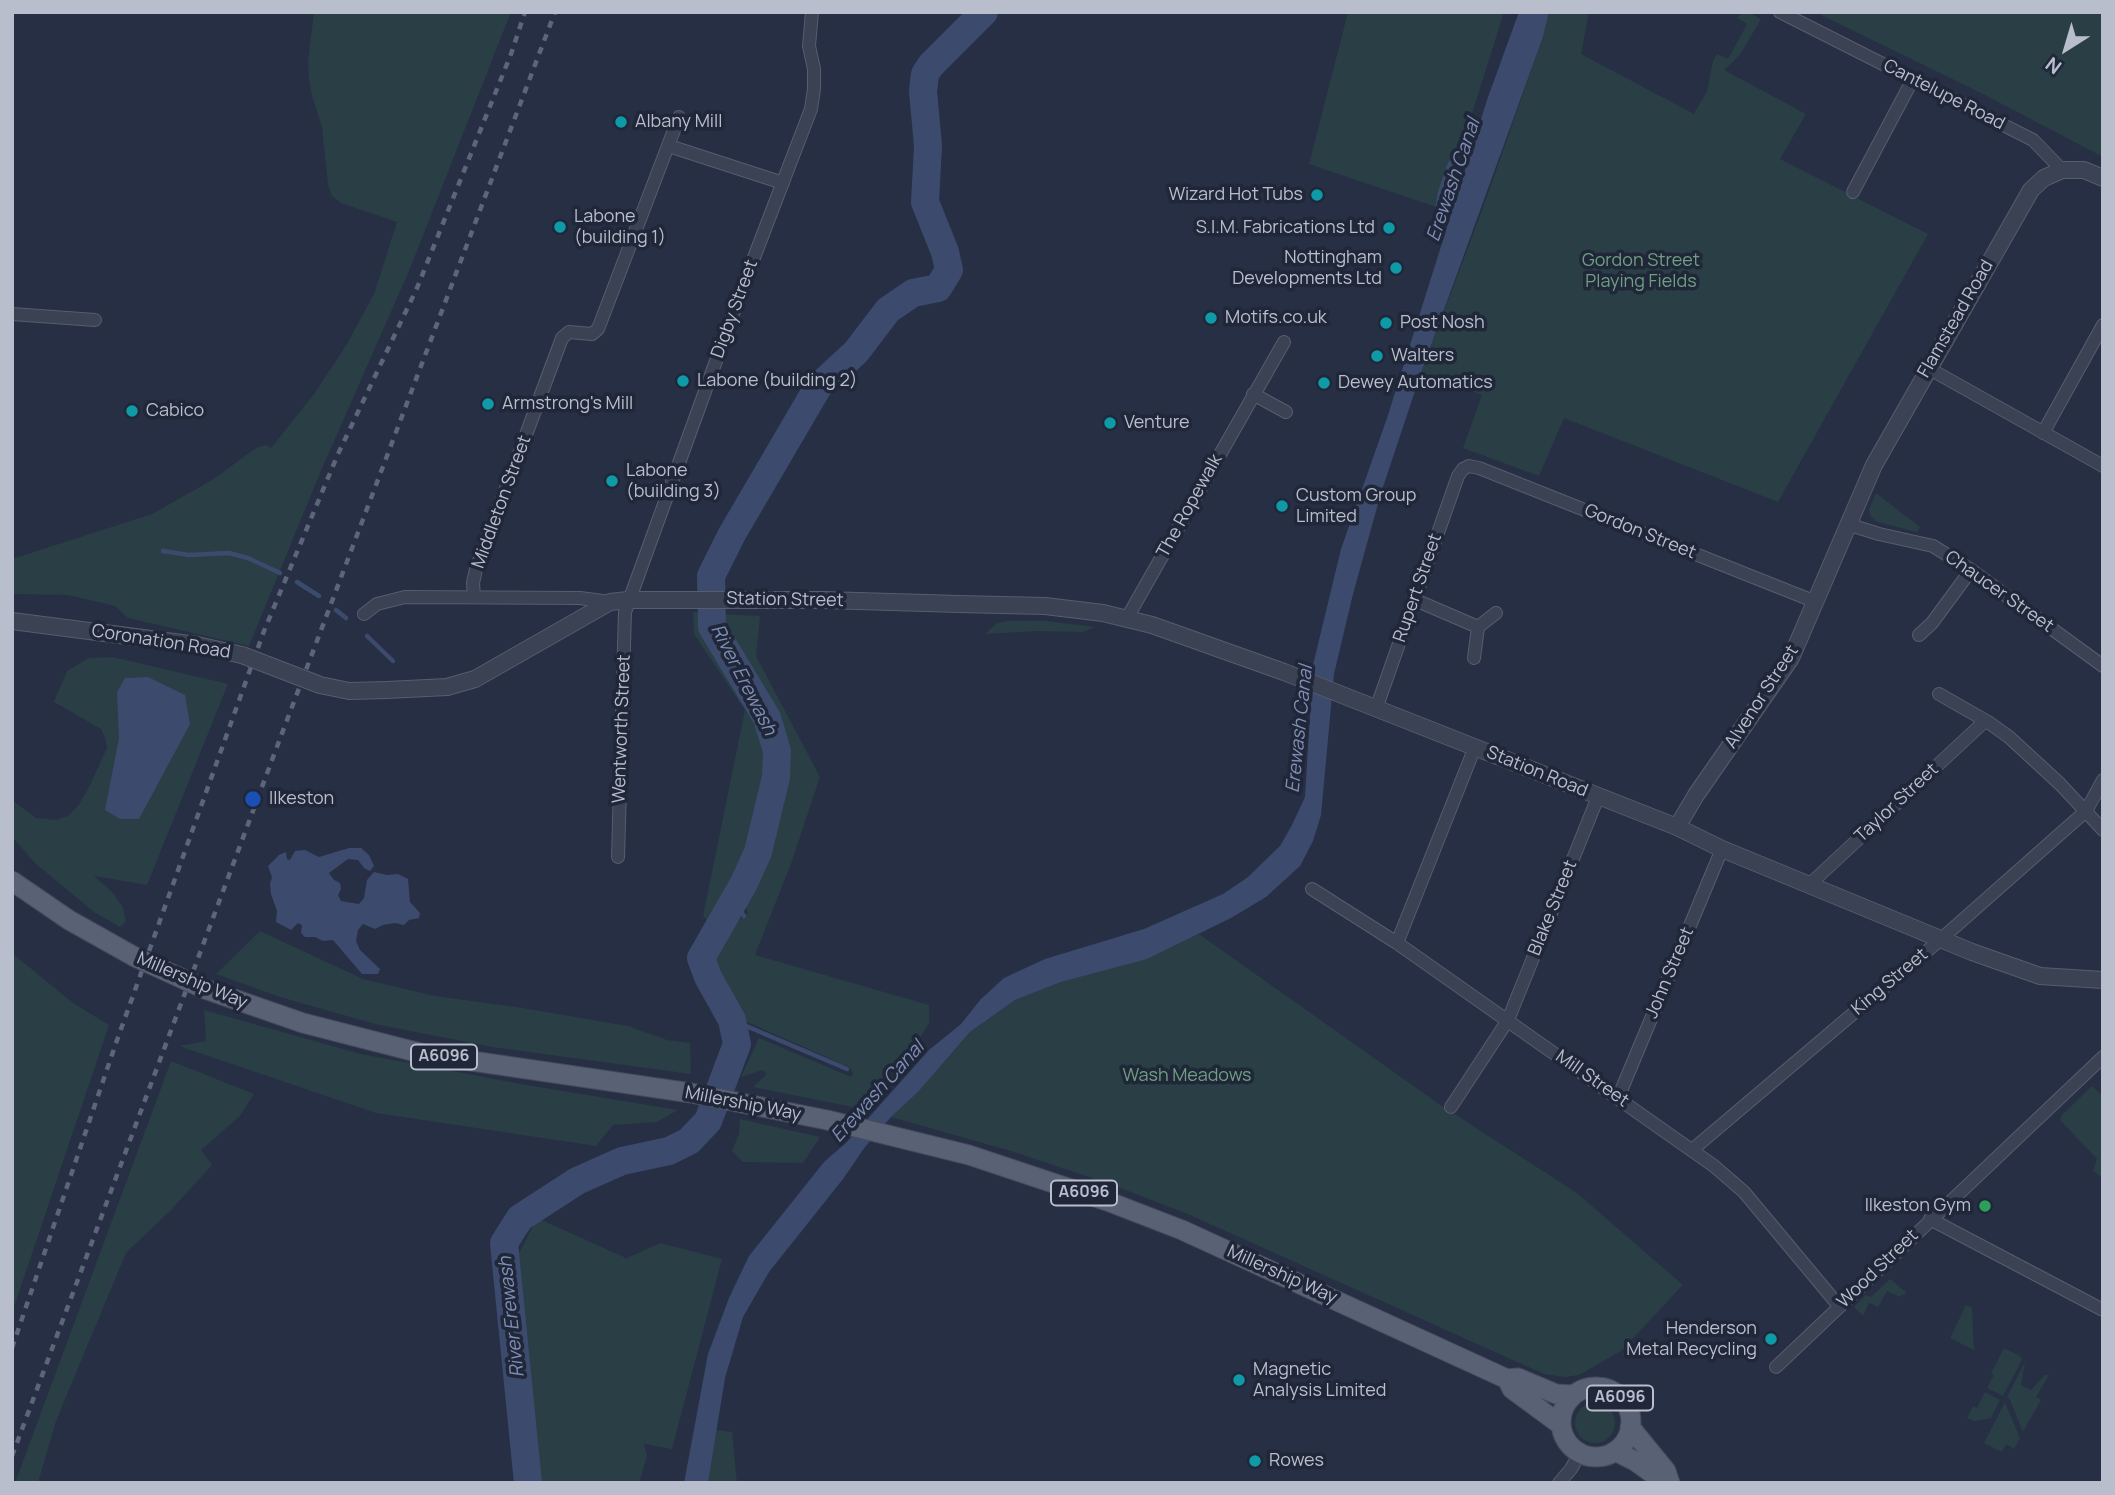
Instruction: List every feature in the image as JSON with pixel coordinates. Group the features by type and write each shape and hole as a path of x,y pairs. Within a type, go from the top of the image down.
{"main road":[{"name":"Millership Way","path":"12,881 69,920 135,957 205,989 303,1023 424,1054 691,1093 911,1140 1027,1174 1182,1230 1507,1379 1518,1378 1556,1394 1574,1395"},
{"name":"Millership Way","path":"1507,1379 1512,1389 1561,1425"},
{"name":"A6096","path":"1580,1453 1564,1437 1561,1425 1566,1403 1584,1389 1607,1389 1617,1394 1629,1410 1630,1427 1627,1436 1615,1451 1660,1479 1670,1482"},
{"name":"A6096","path":"1630,1427 1666,1471 1670,1482"},
{"path":"1580,1453 1598,1457 1615,1451"}],"street":[{"name":"Digby Street","path":"628,600 811,109 814,69 809,46 813,12"},
{"name":"Cantelupe Road","path":"1780,12 2033,140 2062,170"},
{"path":"1853,192 1913,79"},
{"path":"679,117 669,146 783,183"},
{"name":"Middleton Street","path":"474,596 476,569 562,338 569,332 592,334 597,329 669,146"},
{"path":"2062,170 2084,170 2103,178"},
{"name":"Flamstead Road","path":"1866,482 1928,368 2031,190 2044,178 2062,170"},
{"path":"12,314 94,320"},
{"path":"2043,433 2103,325"},
{"name":"The Ropewalk","path":"1127,618 1284,342"},
{"path":"1928,368 2103,466"},
{"path":"1253,394 1286,412"},
{"name":"Rupert Street","path":"1376,709 1413,598 1458,475 1463,468"},
{"name":"Gordon Street","path":"1463,468 1479,468 1816,602"},
{"name":"Alvenor Street","path":"1677,827 1791,657 1866,482"},
{"name":"Chaucer Street","path":"1847,524 1933,547 1971,570 2103,666"},
{"path":"1919,635 1932,623 1971,570"},
{"name":"Station Street","path":"364,614 377,604 405,597 580,598 610,602 689,599 959,604"},
{"path":"1413,598 1478,627"},
{"name":"Wentworth Street","path":"618,857 625,612 628,600"},
{"name":"Station Street","path":"580,619 610,602"},
{"name":"Station Road","path":"959,604 1045,606 1103,613 1152,625 1350,698 1677,827 1722,849 1940,940 2040,976 2103,979"},
{"path":"1474,658 1478,627 1496,613"},
{"name":"Coronation Road","path":"12,621 197,645 242,655 320,685 349,691 447,687 475,679 580,619"},
{"path":"1939,694 2008,737 2060,784 2103,831"},
{"name":"Taylor Street","path":"1809,885 1986,721"},
{"path":"1397,943 1475,747"},
{"name":"King Street","path":"1692,1150 1940,940 2086,811 2103,780"},
{"name":"Blake Street","path":"1451,1107 1508,1020 1598,797"},
{"name":"John Street","path":"1618,1098 1722,849"},
{"name":"Mill Street","path":"1312,889 1397,943 1692,1150 1744,1192 1839,1306"},
{"name":"Wood Street","path":"1776,1367 2103,1057"},
{"path":"1930,1219 2103,1310"},
{"path":"1559,1483 1580,1453"}],"green space":[{"path":"314,12 511,12 409,271 320,473 249,646 128,618 115,606 68,595 12,594 12,559 152,514 212,480 256,448 266,445 271,448 314,394 347,344 374,294 397,222 341,203 332,196 328,185 322,127 309,78 308,61"},
{"path":"1348,12 1504,12 1442,209 1309,164"},
{"name":"Gordon Street Playing Fields","path":"1549,12 1589,12 1581,54 1694,114 1707,91 1717,54 1728,59 1747,24 1737,18 1742,12 1748,12 1761,19 1740,55 1724,70 1806,114 1780,159 1928,234 1778,502 1564,418 1539,476 1463,448 1482,395 1421,373 1485,202 1543,37"},
{"path":"1815,12 2103,12 2103,157 1983,94"},
{"path":"1876,493 1920,527 1917,532 1877,522 1870,515 1869,509"},
{"path":"693,612 703,613 705,633 762,720 770,755 770,776 752,851 713,926 703,916 745,710 694,634"},
{"path":"717,614 760,616 756,656 820,777 792,861 755,955 929,1005 929,1023 921,1036 902,1062 880,1084 868,1106 862,1109 753,1087 767,1074 763,1070 741,1077 759,1038 851,1077 853,1073 849,1067 747,1022 740,1016 710,958 733,913 738,921 748,913 744,903 757,874 782,788 782,749 769,715 724,641 717,625"},
{"path":"1047,621 1095,627 1082,632 985,634 997,623"},
{"path":"113,657 228,684 147,885 94,876 112,892 123,907 126,921 120,927 94,912 35,863 12,837 12,800 36,818 56,820 68,816 78,806 90,785 107,748 105,738 101,729 54,702 67,671 89,658"},
{"path":"260,931 363,979 435,996 628,1026 667,1040 690,1043 691,1074 492,1047 375,1024 280,997 216,974"},
{"name":"Wash Meadows","path":"1199,934 1439,1104 1577,1193 1683,1285 1621,1351 1579,1375 1564,1377 1544,1374 1190,1215 1110,1184 1011,1151 891,1117 918,1092 970,1032 1015,1000 1061,982 1147,958"},
{"path":"12,953 73,1003 109,1025 12,1313"},
{"path":"204,1010 361,1054 678,1110 657,1122 613,1125 596,1146 376,1113 179,1046 206,1041"},
{"path":"171,1061 254,1094 240,1116 201,1150 212,1165 171,1210 126,1253 56,1421 38,1483 15,1483"},
{"path":"2092,1086 2103,1096 2101,1177 2093,1171 2097,1159 2060,1120"},
{"path":"740,1119 820,1137 803,1163 743,1162 732,1151 739,1134"},
{"path":"537,1218 625,1259 660,1243 722,1259 672,1449 644,1444 647,1456 639,1483 530,1483 514,1263"},
{"path":"1890,1279 1906,1292 1904,1296 1887,1291 1878,1307 1869,1303 1863,1316 1854,1307 1866,1295 1871,1297"},
{"path":"1966,1305 1972,1308 1974,1350 1950,1338"},
{"path":"2004,1348 2020,1356 2022,1360 2003,1396 1987,1388 1994,1375 1991,1373"},
{"path":"2025,1362 2021,1385 2031,1390 2045,1375 2049,1375 2036,1397 2041,1400 2023,1432 2007,1397"},
{"path":"1985,1392 2000,1400 1991,1418 1974,1421 1967,1418 1973,1406 1977,1408"},
{"path":"2005,1402 2020,1438 2014,1449 2006,1444 2002,1452 1984,1443"},
{"path":"1595,1403 1609,1409 1615,1423 1609,1437 1595,1443 1581,1437 1575,1423 1581,1409"},
{"path":"715,1430 732,1432 737,1483 708,1483"}],"water":[{"path":"1519,12 1549,12 1543,37 1421,373 1381,493 1334,674 1321,815 1313,841 1300,866 1266,897 1231,918 1147,959 1061,982 1015,1000 970,1032 865,1147 769,1272 743,1317 725,1378 708,1483 684,1483 708,1354 729,1298 749,1256 824,1162 847,1142 929,1050 961,1024 981,999 1004,978 1045,959 1144,929 1223,894 1248,877 1280,846 1292,825 1305,797 1313,665 1341,549 1387,418 1488,97"},
{"path":"148,677 185,695 190,724 139,819 120,819 105,810 119,738 117,692 125,678"},
{"path":"349,848 361,848 369,855 374,866 370,871 358,860 348,859 329,873 340,883 338,895 341,901 359,904 364,898 367,880 374,872 398,874 408,879 410,902 420,913 419,918 409,920 404,925 395,923 375,929 363,924 358,930 356,941 360,950 380,969 378,974 362,974 333,940 305,937 301,933 302,925 298,923 291,930 276,922 277,911 271,894 272,877 268,866 286,852 287,859 290,860 295,851 305,850 319,857"}],"waterway":[{"name":"River Erewash","path":"528,1483 504,1243 520,1218 577,1181 622,1161 669,1151 689,1141 708,1121 737,1044 732,1020 708,977 701,958 744,883 758,852 776,777 777,751 767,718 712,627 711,576 732,534 818,387 856,352 888,310 913,293 938,288 949,270 945,252 925,202 928,146 923,91 925,74 984,12"},
{"name":"Erewash Canal","path":"1437,211 1449,166 1458,151 1478,150"},
{"path":"163,551 189,555 229,553 248,558 280,573"},
{"path":"297,582 319,596"},
{"path":"336,610 346,618"},
{"path":"367,636 393,661"},
{"path":"733,901 744,916"},
{"path":"732,1020 847,1069"}],"railway":[{"path":"12,1348 116,1043 264,631 338,454 417,288 511,54 525,12"},
{"path":"12,1456 555,12"}],"place":[{"name":"Albany Mill","path":"621,122"},
{"name":"Wizard Hot Tubs","path":"1317,195"},
{"name":"Labone (building 1)","path":"560,227"},
{"name":"S.I.M. Fabrications Ltd","path":"1389,228"},
{"name":"Nottingham Developments Ltd","path":"1396,268"},
{"name":"Motifs.co.uk","path":"1211,318"},
{"name":"Post Nosh","path":"1386,323"},
{"name":"Walters","path":"1377,356"},
{"name":"Labone (building 2)","path":"683,381"},
{"name":"Dewey Automatics","path":"1324,383"},
{"name":"Armstrong's Mill","path":"488,404"},
{"name":"Cabico","path":"132,411"},
{"name":"Venture","path":"1110,423"},
{"name":"Labone (building 3)","path":"612,481"},
{"name":"Custom Group Limited","path":"1282,506"},
{"name":"Ilkeston","path":"253,799"},
{"name":"Ilkeston Gym","path":"1985,1206"},
{"name":"Henderson Metal Recycling","path":"1771,1339"},
{"name":"Magnetic Analysis Limited","path":"1239,1380"},
{"name":"Rowes","path":"1255,1461"}]}
